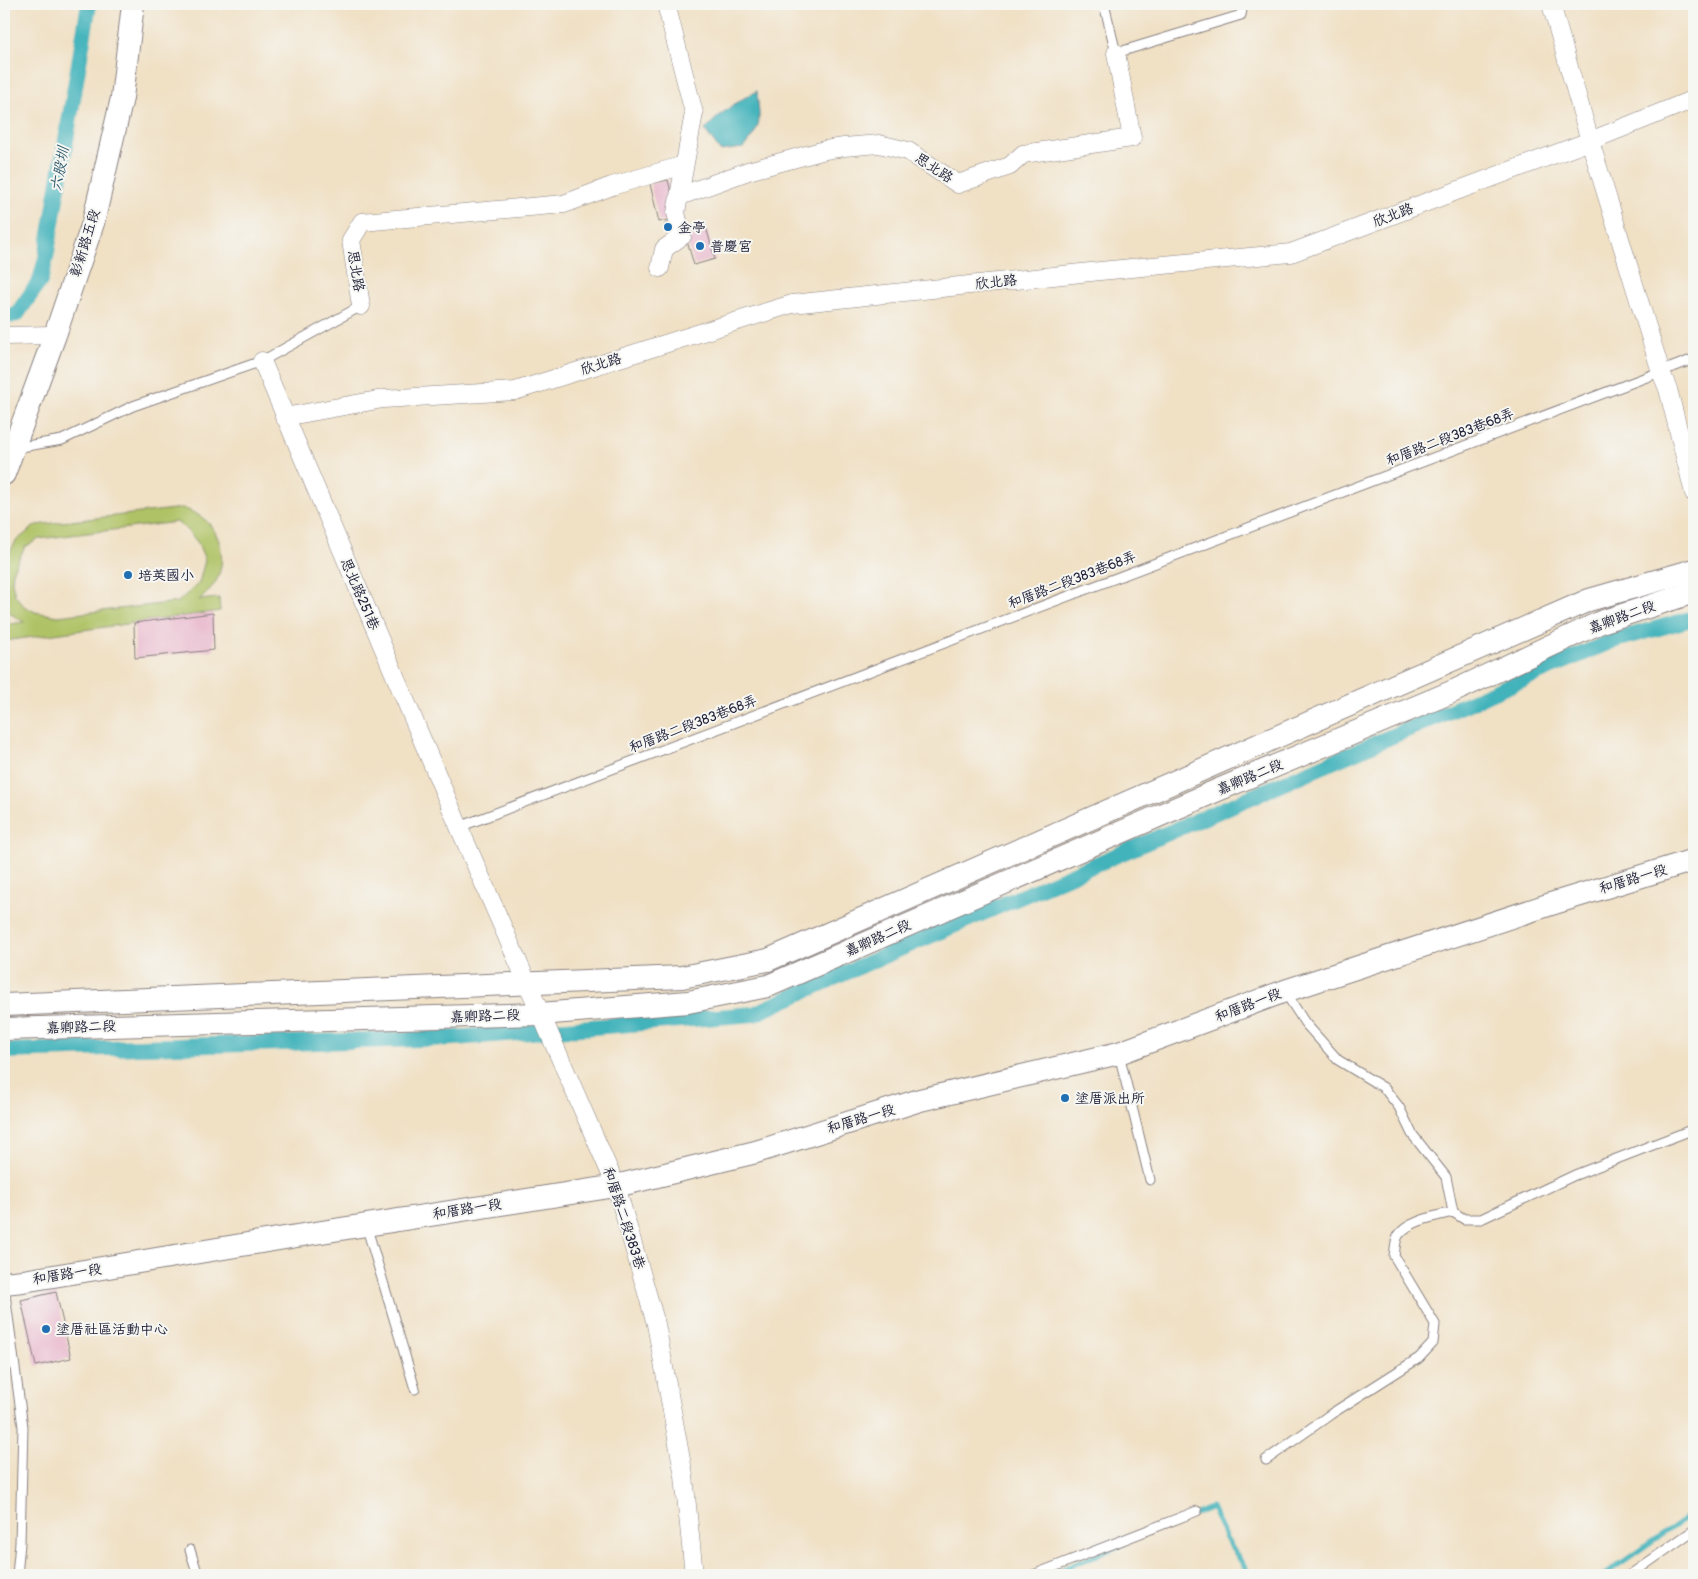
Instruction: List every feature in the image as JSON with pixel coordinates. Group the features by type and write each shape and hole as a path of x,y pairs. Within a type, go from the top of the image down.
{"street":[{"name":"彰新路五段","path":"4,474 55,335 93,223 122,98 133,4"},
{"path":"660,268 664,249 682,236 676,212 694,113 666,4"},
{"path":"1550,4 1590,141 1661,372 1668,389 1694,493"},
{"name":"思北路","path":"680,196 748,172 844,146 879,144 908,151 958,184 1010,166 1023,154 1132,138 1116,53"},
{"name":"欣北路","path":"284,417 383,399 515,391 792,304 1100,271 1292,253 1590,141 1694,99"},
{"name":"思北路","path":"361,306 351,240 362,222 564,204 612,186 684,165"},
{"path":"4,336 55,335"},
{"name":"思北路251巷","path":"262,361 284,417 459,827"},
{"name":"嘉卿路二段","path":"4,1005 682,977 768,960 1590,600 1694,570"},
{"name":"嘉卿路二段","path":"4,1029 543,1020 688,1002 768,986 1218,790 1454,691 1601,622 1694,592"},
{"name":"和厝路二段383巷","path":"459,827 526,984 616,1186 656,1324 684,1476 694,1575"},
{"name":"和厝路一段","path":"4,1285 616,1186 756,1152 920,1100 1119,1053 1285,991 1551,904 1694,860"}],"lane":[{"path":"1104,4 1116,53 1241,15 1243,4"},
{"name":"思北路","path":"14,448 62,440 133,406 262,361 361,306"},
{"name":"和厝路二段383巷68弄","path":"459,827 1694,358"},
{"path":"1285,991 1305,1023 1338,1060 1384,1088 1400,1106 1412,1134 1446,1177 1453,1212"},
{"path":"1119,1053 1150,1180"},
{"path":"1266,1460 1330,1414 1419,1358 1433,1343 1435,1324 1394,1256 1397,1237 1404,1230 1420,1220 1453,1212 1464,1219 1481,1219 1575,1175 1694,1129"},
{"path":"366,1225 415,1389"},
{"path":"4,1285 23,1427 20,1543 17,1575"},
{"path":"1033,1575 1197,1512"},
{"path":"1630,1575 1694,1530"},
{"path":"190,1550 198,1575"}],"green space":[{"path":"183,508 194,513 204,519 215,532 219,540 222,558 219,575 215,583 199,600 219,598 220,611 4,641 4,625 24,622 11,614 4,601 4,562 16,541 36,525","holes":["177,522 198,543 205,560 199,583 178,602 58,616 35,612 24,606 15,595 12,582 13,570 25,547 39,539"]}],"water":[{"path":"757,91 759,122 750,140 743,148 720,151 705,130 729,108"}],"building":[{"path":"668,180 677,218 659,222 650,184"},
{"name":"金亭","path":"668,223 672,227 668,231 664,227"},
{"name":"普慶宮","path":"706,227 715,259 694,265 685,234"},
{"path":"213,613 214,650 135,658 134,623"},
{"name":"塗厝社區活動中心","path":"56,1292 71,1358 36,1366 21,1300"}],"waterway":[{"name":"六股圳","path":"4,317 17,314 40,281 46,258 89,4"},
{"path":"4,1051 455,1038 754,1014 856,968 1612,641 1694,618"},
{"path":"1196,1514 1212,1507 1225,1537 1250,1575"},
{"path":"1604,1575 1694,1512"},
{"path":"1048,1575 1124,1544"}],"place":[{"name":"金亭","path":"668,227"},
{"name":"普慶宮","path":"700,246"},
{"name":"培英國小","path":"128,575"},
{"name":"塗厝派出所","path":"1065,1098"},
{"name":"塗厝社區活動中心","path":"46,1329"}]}
